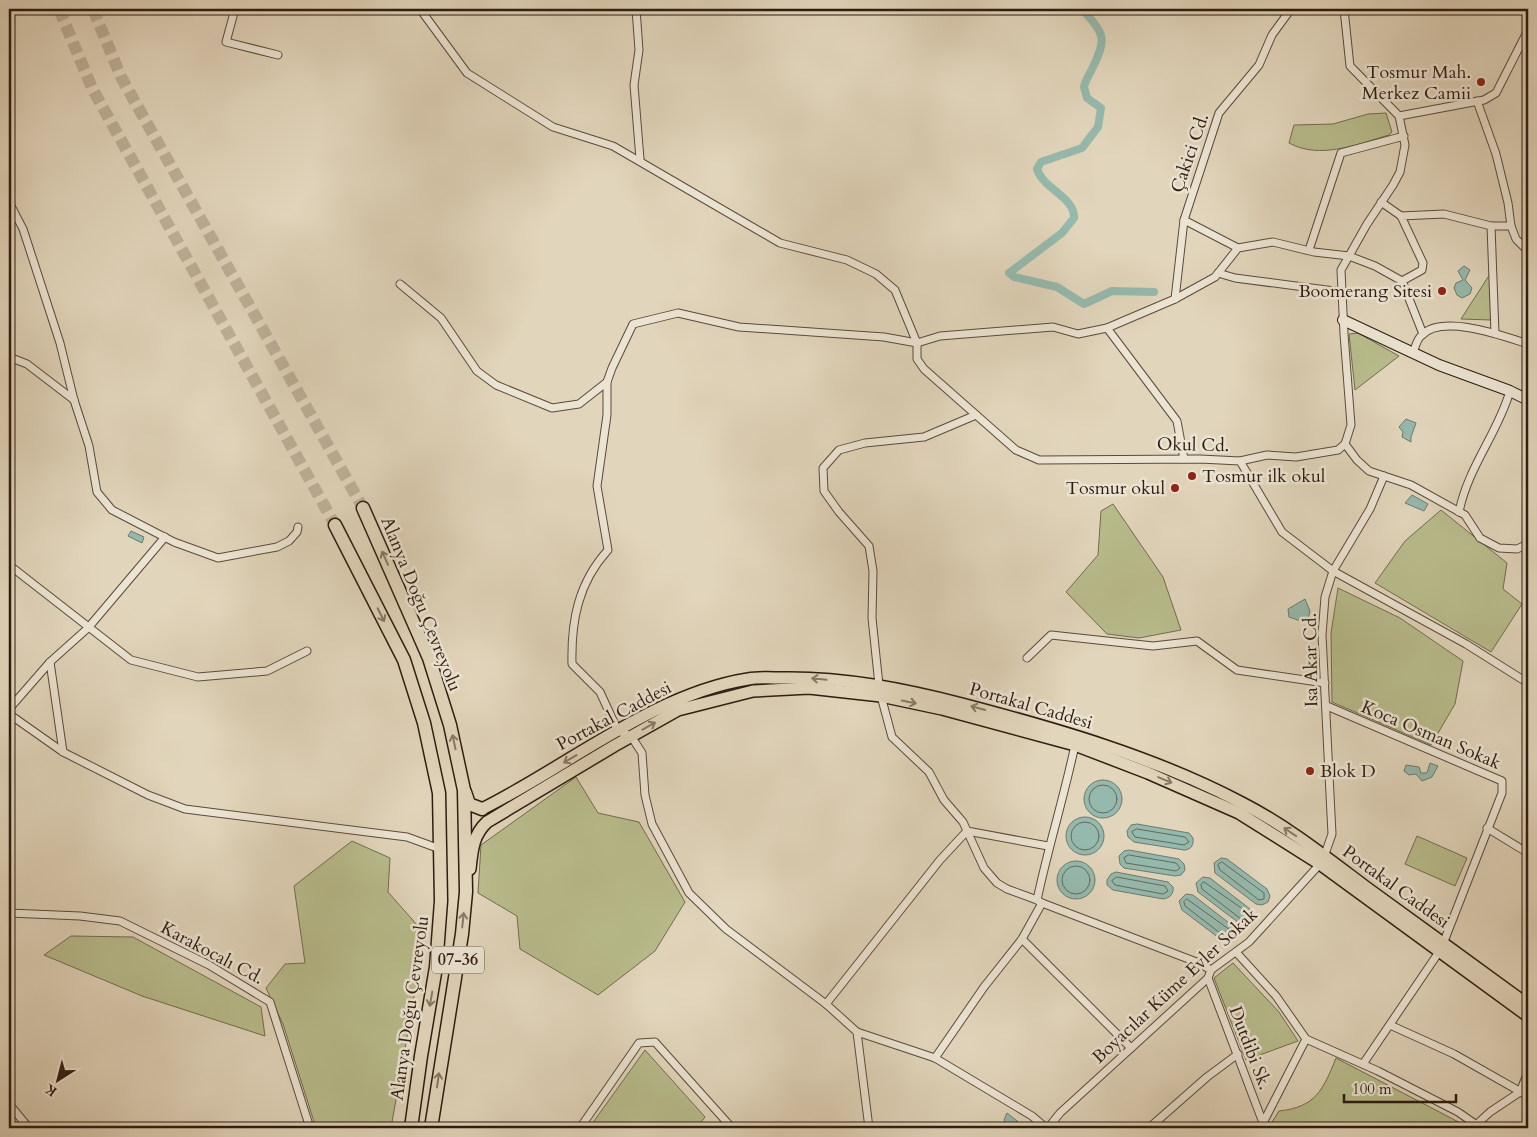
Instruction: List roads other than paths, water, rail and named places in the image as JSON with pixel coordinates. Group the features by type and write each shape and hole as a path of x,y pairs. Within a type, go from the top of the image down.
{"highway":[{"name":"Alanya Doğu Çevreyolu","path":"363,508 429,658 450,725 464,790 466,892 462,934 431,1128"},
{"name":"Alanya Doğu Çevreyolu","path":"335,525 404,660 424,723 439,793 441,901 436,967 412,1128"},
{"path":"464,790 469,804 482,809"}],"main road":[{"name":"Portakal Caddesi","path":"482,809 672,702 749,679 806,678 962,704 1187,778 1241,802 1292,833 1322,860 1441,948 1528,1016"},
{"name":"Portakal Caddesi","path":"466,892 474,839 478,830 487,822 630,736 678,710 752,691 808,688 880,691"},
{"name":"Portakal Caddesi","path":"1441,948 1528,1005"}],"street":[{"path":"235,9 226,42 278,55"},
{"name":"Okul Cd.","path":"420,9 467,73 553,127 614,146 640,159 780,243 847,260 876,274 894,290 917,343 917,358 924,369 1016,450 1039,460 1184,459 1240,461 1282,532 1333,571 1466,644 1528,683"},
{"path":"636,9 639,50 634,85 640,159"},
{"name":"Çakici Cd.","path":"1175,299 1184,220 1218,113 1259,65 1272,35 1291,9"},
{"path":"1240,461 1267,455 1296,457 1338,450 1345,444 1352,425 1343,320 1342,270 1400,172 1405,145 1399,116 1350,66 1344,9"},
{"path":"1399,116 1477,101 1496,93 1528,30"},
{"path":"1477,101 1496,154 1508,203 1511,226 1516,239 1528,251"},
{"path":"1309,250 1321,220 1341,152 1404,136"},
{"path":"9,202 23,229 60,343 74,400 89,446 97,492 112,510 165,537 218,558 277,547 289,541 297,532 298,527"},
{"path":"1381,202 1401,216 1423,263 1422,270 1402,281"},
{"path":"1401,216 1444,214 1491,226 1511,226"},
{"path":"1184,220 1238,248 1273,242 1349,256 1374,266 1402,281 1423,334"},
{"path":"1491,226 1495,333"},
{"path":"869,1128 857,1032 826,1004 726,929 689,893 652,824 645,795 642,753 630,736 618,731 600,692 572,664 575,611 593,566 608,550 597,486 607,415 608,382 612,368 634,324 678,313 739,327 884,337 917,343 940,336 1053,327 1078,334 1107,328 1175,299 1218,274 1238,248"},
{"path":"1218,274 1235,278 1342,292"},
{"path":"400,284 441,318 477,371 496,385 552,408 579,404 608,382"},
{"path":"1343,320 1438,365 1510,391 1528,400"},
{"path":"1413,353 1423,334 1440,325 1495,333 1528,344"},
{"path":"1107,328 1177,421 1184,459"},
{"path":"9,357 27,364 74,400"},
{"path":"1459,512 1467,481 1490,434 1505,410 1510,391"},
{"path":"976,415 924,437 865,443 840,450 823,468 824,491 839,512 869,546 873,571 872,618 880,691 892,737 929,772 944,800 967,830 984,868 997,883 1039,902 1199,963 1209,974"},
{"path":"1345,444 1357,460 1369,471 1410,485 1465,515 1480,538 1498,548 1517,549 1528,544"},
{"name":"Isa Akar Cd.","path":"1322,860 1332,834 1322,635 1325,597 1333,571 1370,509 1384,476"},
{"path":"9,709 50,662 88,628 165,537"},
{"path":"9,565 131,660 198,677 267,671 307,651"},
{"path":"1027,658 1051,635 1153,646 1198,640 1237,670 1325,682"},
{"path":"50,662 62,752"},
{"name":"Koca Osman Sokak","path":"1327,706 1502,781 1502,793 1441,948 1363,1064"},
{"path":"9,714 62,752 148,795 185,809 407,837 440,849"},
{"path":"935,1058 984,987 1022,938 1039,902 1048,846 1060,812 1076,741"},
{"path":"1487,828 1528,853"},
{"path":"967,830 1048,846"},
{"path":"826,1004 940,860 967,830"},
{"name":"Boyacılar Küme Evler Sokak","path":"857,1032 935,1058 1032,1116 1047,1128 1060,1113 1209,974 1249,942 1322,860"},
{"name":"Karakocalı Cd.","path":"9,913 80,916 120,921 209,965 270,1002 310,1128"},
{"path":"1022,938 1131,1048"},
{"path":"1236,952 1276,996 1306,1039 1363,1064 1458,1112 1479,1126 1490,1112 1520,1092 1528,1072"},
{"name":"Dutdibi Sk.","path":"1209,974 1264,1126"},
{"path":"1390,1025 1454,1054 1528,1096"},
{"path":"1264,1126 1306,1039"},
{"path":"580,1128 639,1043 655,1042 732,1128"},
{"path":"1149,1128 1207,1077 1238,1054"},
{"path":"9,1104 29,1128"}],"water":[{"path":"1464,266 1470,270 1465,280 1472,288 1470,294 1462,298 1457,295 1454,288 1456,283 1463,280 1458,271"},
{"path":"1406,419 1416,423 1411,442 1402,437 1403,432 1399,427"},
{"path":"1412,495 1428,504 1424,511 1405,503"},
{"path":"131,531 144,537 142,543 128,536"},
{"path":"1305,599 1310,611 1307,623 1289,617 1288,609"},
{"path":"1430,763 1438,766 1432,777 1422,781 1416,774 1409,775 1404,771 1406,765 1419,767 1421,773 1427,773"},
{"path":"1103,780 1117,785 1122,799 1117,813 1103,818 1089,813 1084,799 1089,785"},
{"path":"1085,817 1099,822 1104,836 1099,850 1085,855 1071,850 1066,836 1071,822"},
{"path":"1137,824 1189,833 1193,838 1193,843 1190,848 1184,850 1134,842 1128,837 1127,831 1131,825"},
{"path":"1129,850 1179,859 1184,864 1185,870 1181,875 1175,876 1124,868 1120,864 1119,856 1124,851"},
{"path":"1221,858 1227,859 1267,889 1270,896 1268,902 1262,905 1256,904 1215,873 1214,863"},
{"path":"1076,861 1090,866 1095,880 1090,894 1076,899 1062,894 1057,880 1062,866"},
{"path":"1116,872 1168,882 1173,887 1173,892 1170,897 1163,899 1113,890 1107,885 1107,880 1111,874"},
{"path":"1203,877 1210,878 1250,909 1253,915 1250,922 1245,924 1239,923 1198,892 1196,883"},
{"path":"1186,894 1193,895 1233,926 1236,932 1233,939 1226,942 1223,941 1182,910 1179,901"},
{"path":"1007,1113 1026,1128 1007,1126 1004,1120"}],"waterway":[{"path":"1082,9 1095,24 1102,43 1084,87 1087,98 1101,108 1098,127 1082,148 1041,162 1037,169 1045,182 1069,204 1074,218 1062,233 1009,273 1014,277 1057,287 1084,304 1112,291 1154,292"}],"tunnel":[{"path":"59,9 92,88 335,525"},
{"path":"93,9 121,77 363,508"}],"place":[{"name":"Tosmur Mah. Merkez Camii","path":"1481,82"},
{"name":"Boomerang Sitesi","path":"1442,291"},
{"name":"Tosmur ilk okul","path":"1192,476"},
{"name":"Tosmur okul","path":"1175,488"},
{"name":"Blok D","path":"1310,771"}]}
